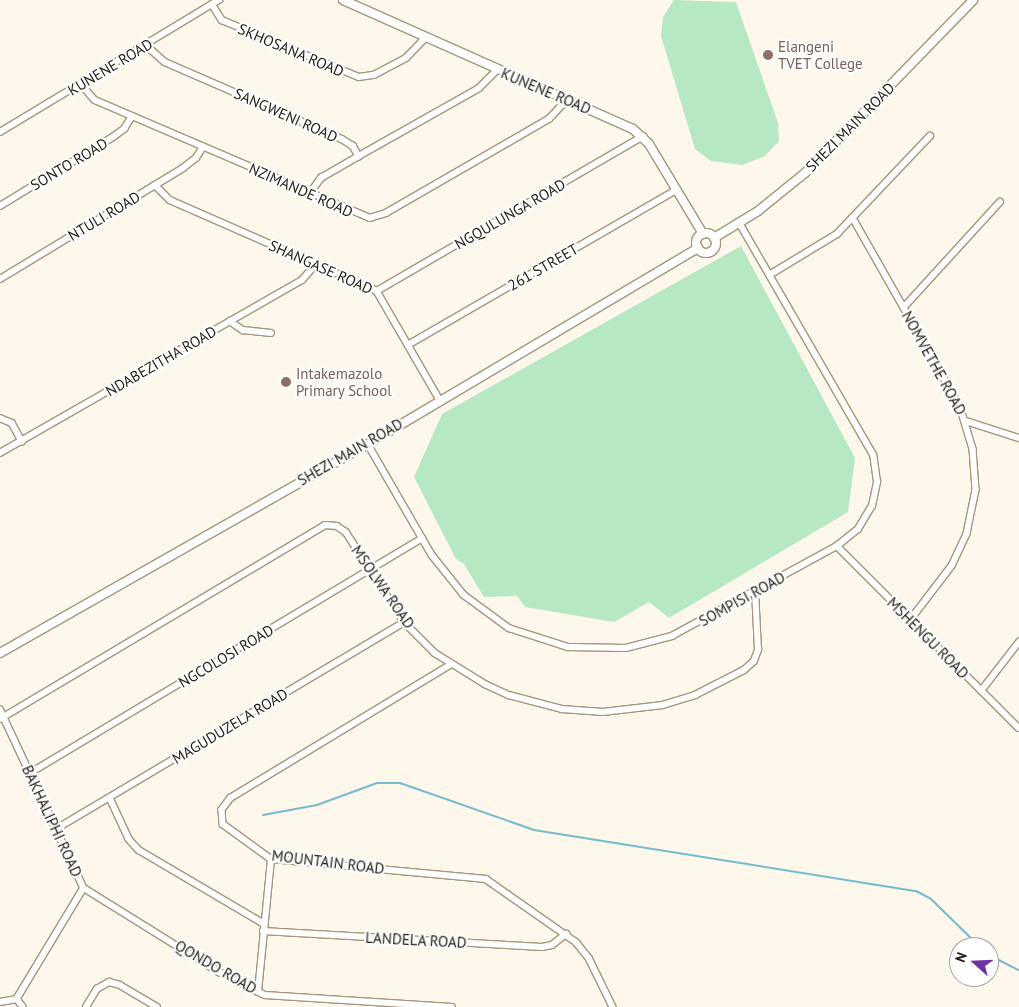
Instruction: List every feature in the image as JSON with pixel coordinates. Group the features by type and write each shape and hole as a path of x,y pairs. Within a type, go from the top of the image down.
{"street":[{"name":"KUNENE ROAD","path":"0,132 219,0"},
{"name":"KUNENE ROAD","path":"343,0 643,136"},
{"name":"SHEZI MAIN ROAD","path":"714,238 739,223 805,173 973,0"},
{"name":"SKHOSANA ROAD","path":"212,4 222,20 359,77 374,75 406,58 414,53 425,38"},
{"name":"SANGWENI ROAD","path":"146,45 164,62 342,139 353,146 360,156"},
{"path":"310,193 321,178 479,88 497,70"},
{"name":"NZIMANDE ROAD","path":"81,84 90,97 132,116 356,214 376,217 549,119 567,100"},
{"name":"SONTO ROAD","path":"0,206 113,137 124,129 132,116"},
{"path":"643,136 703,234 714,238 712,251 703,252 698,248 698,239 703,234"},
{"name":"NGQULUNGA ROAD","path":"377,291 643,136"},
{"path":"772,274 824,243 852,218 930,136"},
{"name":"NTULI ROAD","path":"0,279 192,162 203,147"},
{"name":"SHANGASE ROAD","path":"155,185 170,200 377,291 440,400"},
{"name":"261 STREET","path":"408,345 677,190"},
{"path":"904,307 1000,202"},
{"name":"NOMVETHE ROAD","path":"852,218 953,392 966,421 976,475 967,534 952,566 910,621"},
{"name":"SOMPISI ROAD","path":"368,444 422,538 464,595 490,617 528,636 568,647 604,650 654,642 687,630 837,546 858,529 872,506 877,482 873,455 772,274 739,223"},
{"name":"SHEZI MAIN ROAD","path":"0,653 368,444 440,400 609,304 698,248"},
{"name":"NDABEZITHA ROAD","path":"0,453 302,280 316,264"},
{"path":"230,321 243,330 271,333"},
{"path":"0,418 12,423 22,440"},
{"path":"966,421 1019,438"},
{"name":"MSOLWA ROAD","path":"2,718 326,525 337,526 346,532 368,570 404,622 451,665 509,695 562,709 603,712 663,705 695,695 751,665 758,650 755,591"},
{"name":"NGCOLOSI ROAD","path":"30,774 422,538"},
{"name":"MSHENGU ROAD","path":"837,546 1019,728"},
{"name":"MAGUDUZELA ROAD","path":"56,830 404,622"},
{"path":"981,691 1019,642"},
{"name":"MOUNTAIN ROAD","path":"451,665 226,803 221,815 225,828 271,859 482,878 566,934 589,958 613,1007"},
{"name":"BAKHALIPHI ROAD","path":"0,709 2,718 84,888 17,999"},
{"path":"110,798 129,839 139,850 263,923"},
{"path":"258,992 263,923 271,859"},
{"name":"QONDO ROAD","path":"84,888 258,992 273,997 452,1007"},
{"name":"LANDELA ROAD","path":"263,931 542,947 552,945 566,934"},
{"path":"86,1007 97,990 109,982 120,985 157,1007"},
{"path":"0,1002 17,999 23,1007"}],"green space":[{"path":"674,0 736,2 778,123 779,141 765,156 742,165 711,161 695,149 661,36 663,17"},
{"path":"741,246 855,458 848,512 669,618 649,602 614,622 525,607 517,596 484,597 464,564 456,559 414,477 442,414"}],"waterway":[{"path":"263,815 317,805 377,783 400,783 534,830 916,891 931,899 970,937"},
{"path":"999,960 1019,970"}],"place":[{"name":"Elangeni TVET College","path":"768,55"},
{"name":"Intakemazolo Primary School","path":"286,382"}]}
